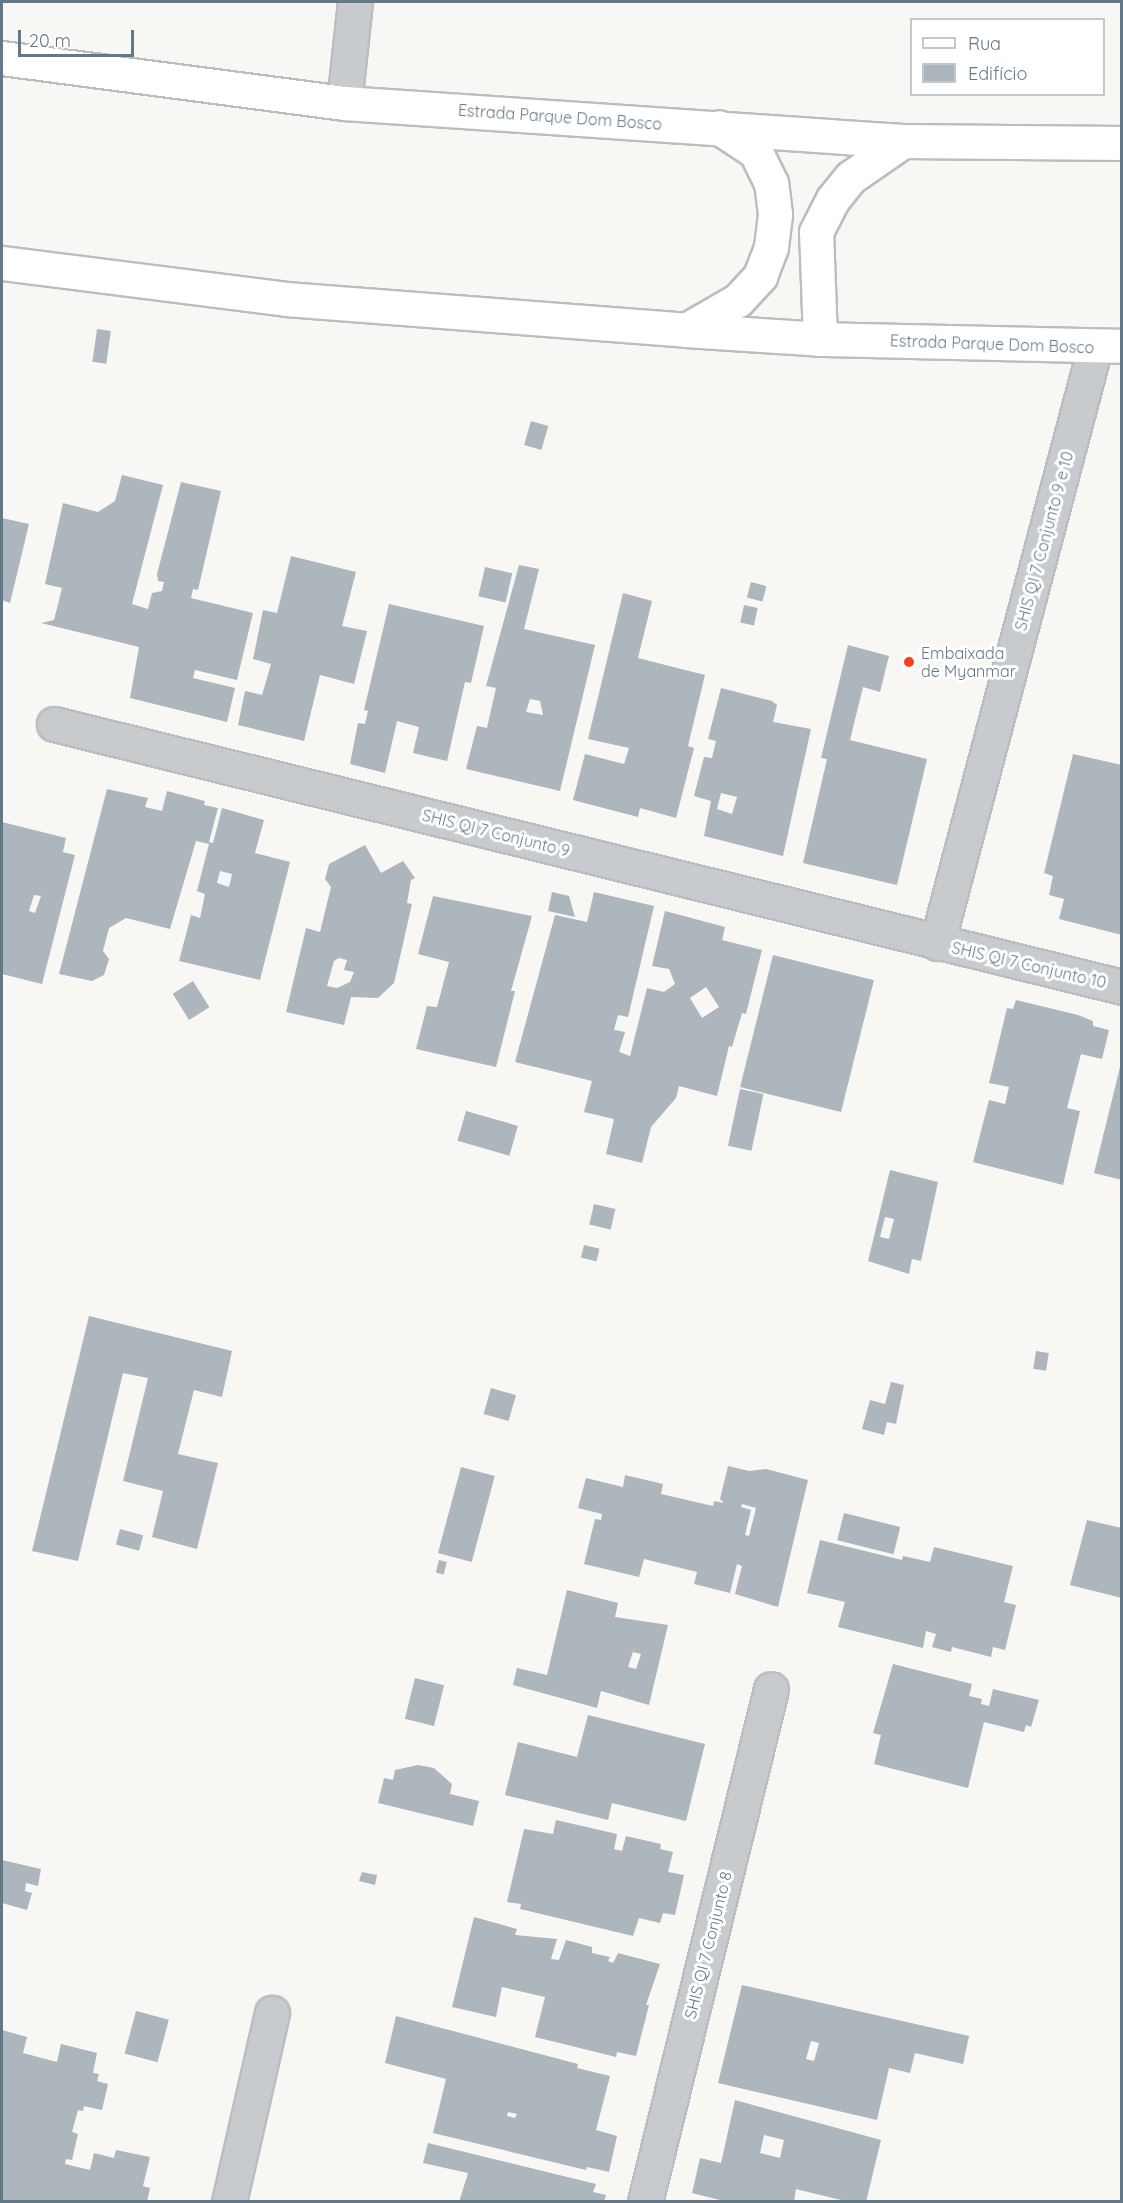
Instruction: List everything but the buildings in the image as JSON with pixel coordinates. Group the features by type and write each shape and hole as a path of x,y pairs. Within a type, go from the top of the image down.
{"main road":[{"name":"Estrada Parque Dom Bosco","path":"2,58 344,103 903,141 1122,143"},
{"path":"686,330 738,300 760,276 771,247 775,214 771,183 756,152 718,127"},
{"path":"820,339 816,232 833,199 851,177 903,141"},
{"name":"Estrada Parque Dom Bosco","path":"2,263 286,299 686,330 820,339 1108,347"}],"street":[{"path":"344,103 355,2"},
{"name":"SHIS QI 7 Conjunto 9 e 10","path":"937,943 1108,347"},
{"name":"SHIS QI 7 Conjunto 9","path":"54,724 937,943"},
{"name":"SHIS QI 7 Conjunto 10","path":"937,943 1122,987"},
{"name":"SHIS QI 7 Conjunto 8","path":"645,2202 771,1689"},
{"path":"229,2202 272,2013"}],"place":[{"name":"Embaixada de Myanmar","path":"909,662"}]}
